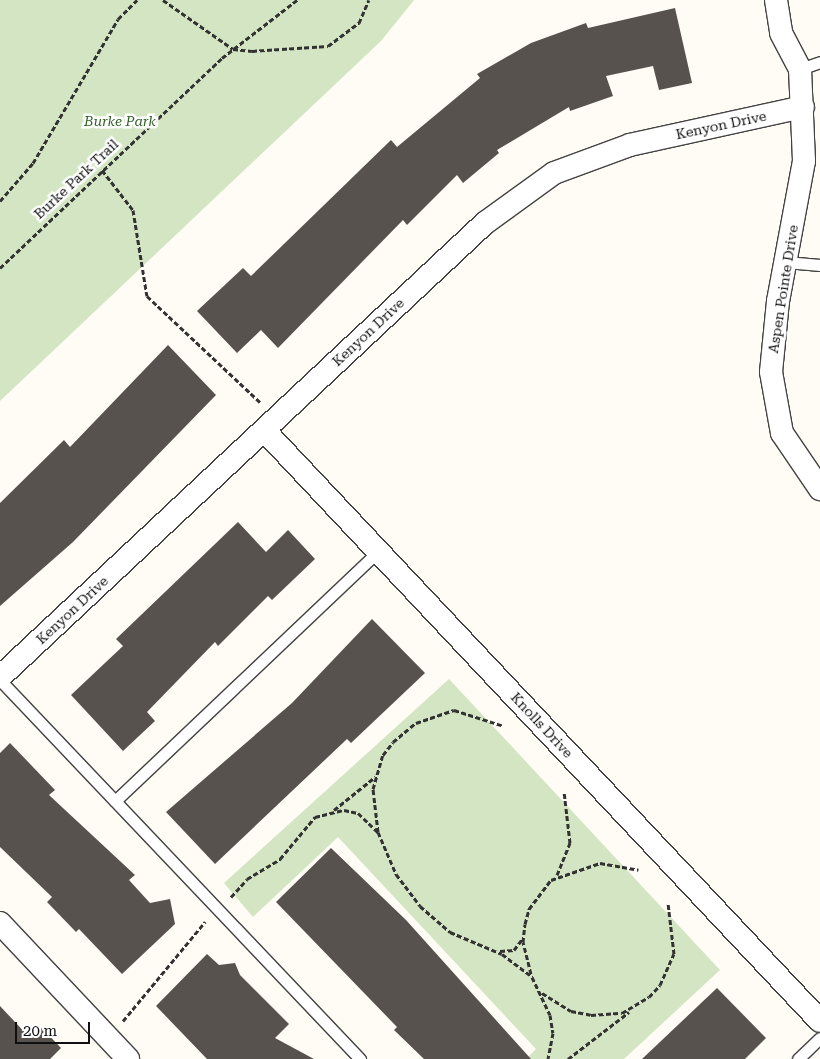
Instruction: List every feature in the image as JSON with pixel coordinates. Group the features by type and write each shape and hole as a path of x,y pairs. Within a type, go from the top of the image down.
{"street":[{"path":"776,0 781,33 810,66"},
{"name":"Aspen Pointe Drive","path":"810,66 803,108 804,161 786,262 771,372 782,433 820,489"},
{"name":"Kenyon Drive","path":"0,679 485,223 554,173 630,145 803,108"},
{"name":"Knolls Drive","path":"270,424 378,551 820,1021"},
{"path":"0,923 128,1059"}],"lane":[{"path":"786,262 820,265"},
{"path":"115,801 378,551"},
{"path":"0,679 360,1059"},
{"path":"798,1059 820,1038"}],"path":[{"path":"0,201 33,163 118,19 137,0"},
{"path":"163,0 237,49 328,46 359,23 369,0"},
{"name":"Burke Park Trail","path":"0,268 102,170 237,49 297,0"},
{"path":"102,170 134,210 147,296 270,424"},
{"path":"109,1039 189,938 247,879 280,859 305,824 331,812 375,776 393,742 433,716 454,710 504,726"},
{"path":"375,776 378,832 396,874 420,906 450,932 495,951 532,976"},
{"path":"548,1059 553,1033 542,993 532,976 524,937 530,909 556,876 570,843 564,791"},
{"path":"331,812 358,813 378,832"},
{"path":"556,876 600,863 638,870"},
{"path":"568,1059 660,985 674,954 668,903"},
{"path":"495,951 514,950 524,937"},
{"path":"542,993 571,1011 591,1015 635,1007"}],"green space":[{"name":"Burke Park","path":"0,0 414,0 381,41 0,401"},
{"path":"449,679 720,970 624,1059 526,1059 536,1049 338,837 253,917 224,883"}],"building":[{"path":"675,8 692,83 659,90 653,66 606,76 613,96 570,111 569,107 497,150 499,153 463,183 457,175 407,225 403,220 278,348 261,330 237,353 197,311 243,268 251,276 391,140 397,147 480,78 477,74 531,43 586,23 588,28"},
{"path":"168,345 216,395 73,542 0,606 0,503 64,440 70,447"},
{"path":"238,522 266,552 288,530 315,559 272,600 268,596 218,646 215,642 147,712 155,721 123,751 71,695 123,646 116,639"},
{"path":"372,619 425,673 351,743 347,739 215,864 166,812 292,703"},
{"path":"10,743 55,790 49,795 135,875 129,880 150,903 170,899 175,924 122,974 79,929 76,932 47,902 52,897 0,847 0,753"},
{"path":"331,848 406,920 531,1059 424,1059 394,1030 397,1027 276,902"},
{"path":"207,954 219,965 235,963 240,975 289,1024 275,1038 314,1059 207,1059 156,1006"},
{"path":"717,988 766,1038 745,1059 642,1059"},
{"path":"0,1006 30,1038 42,1028 61,1048 50,1059 0,1059"}]}
